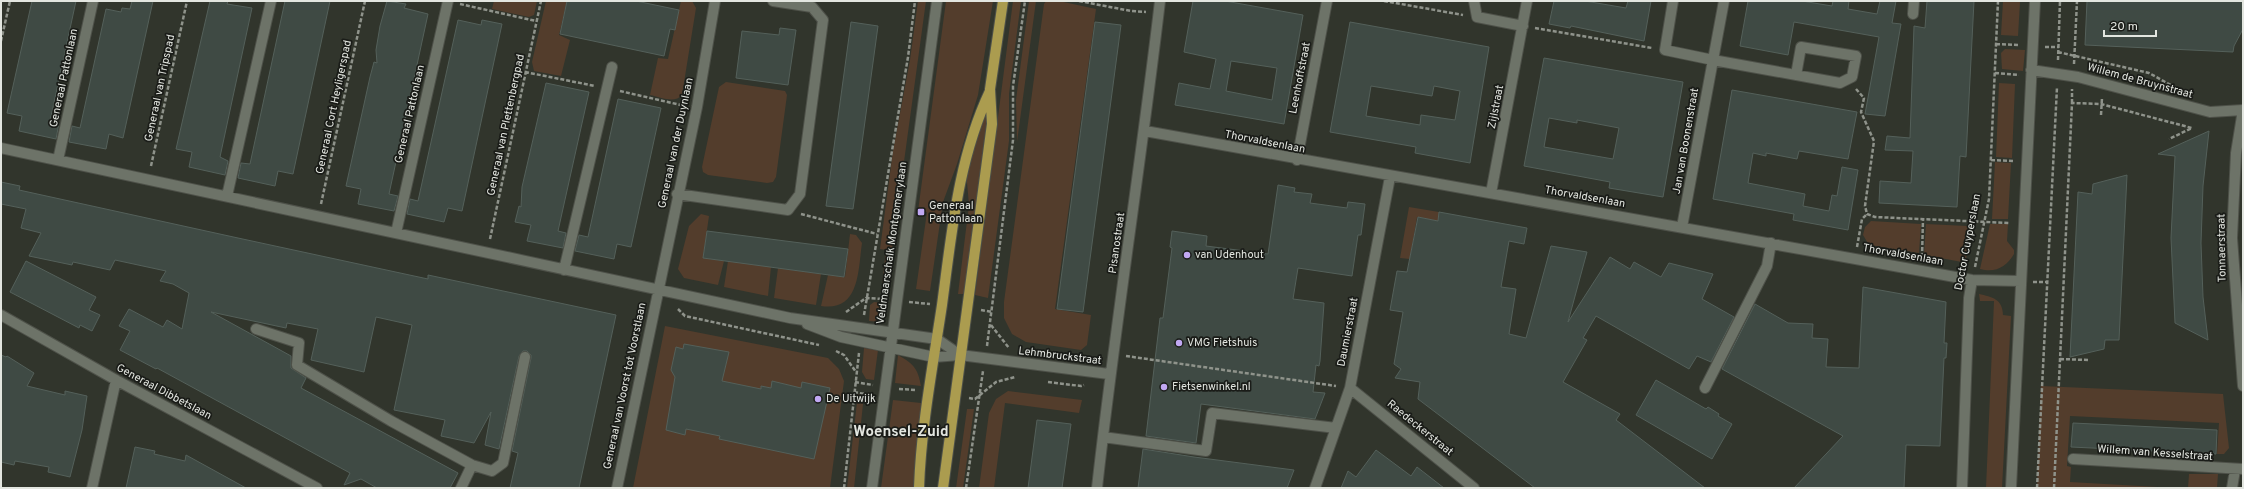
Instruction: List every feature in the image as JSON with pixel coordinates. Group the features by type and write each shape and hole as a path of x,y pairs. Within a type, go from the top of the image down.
{"main road":[{"path":"943,488 954,396 968,308 992,124 990,89 1003,1"},
{"path":"919,488 929,392 956,196 978,115 990,89"}],"street":[{"name":"Generaal Pattonlaan","path":"58,160 93,1"},
{"path":"227,196 271,1"},
{"name":"Generaal Pattonlaan","path":"396,233 448,1"},
{"name":"Generaal van der Duynlaan","path":"658,289 677,194 697,107 715,1"},
{"path":"677,194 788,210 800,194 823,20 812,7 773,1"},
{"name":"Veldmaarschalk Montgomerylaan","path":"872,488 937,1"},
{"name":"Pisanostraat","path":"1097,488 1109,374 1144,131 1160,1"},
{"name":"Leenhoffstraat","path":"1297,160 1327,1"},
{"path":"1474,1 1477,17 1523,26"},
{"name":"Zijlstraat","path":"1492,193 1528,1"},
{"path":"1673,1 1665,50 1713,60 1796,75 1840,82 1847,81 1852,78 1856,56 1801,47 1796,75"},
{"name":"Jan van Boonenstraat","path":"1682,227 1724,1"},
{"path":"1913,14 1914,1"},
{"path":"2011,488 2035,1"},
{"path":"564,270 612,67"},
{"name":"Willem de Bruynstraat","path":"2031,70 2073,76 2210,112 2243,110"},
{"name":"Tonnaerstraat","path":"2243,110 2236,153 2232,238 2243,386"},
{"name":"Thorvaldsenlaan","path":"1144,131 1390,177 1492,193 1972,280 2021,281"},
{"path":"1,148 790,318 937,339 960,355"},
{"name":"Daumierstraat","path":"1315,488 1350,388 1390,177"},
{"path":"1705,388 1767,266 1771,243"},
{"name":"Doctor Cuyperslaan","path":"1962,488 1969,298 1972,280"},
{"name":"Generaal van Voorst tot Voorstlaan","path":"617,488 658,289"},
{"name":"Generaal Dibbetslaan","path":"1,315 116,380 317,488"},
{"path":"790,318 860,342 934,357 960,355"},
{"path":"256,329 299,343 297,365 391,421 472,465 492,471 503,463 525,357"},
{"name":"Lehmbruckstraat","path":"960,355 1109,374"},
{"path":"92,488 116,380"},
{"name":"Raedeckerstraat","path":"1350,388 1474,488"},
{"path":"1102,437 1206,451 1212,413 1336,428"},
{"name":"Willem van Kesselstraat","path":"2073,459 2239,470 2232,488"},
{"path":"461,488 472,465"}],"path":[{"path":"1,41 10,1"},
{"name":"Generaal van Tripspad","path":"148,179 187,1"},
{"name":"Generaal Cort Heyligerspad","path":"318,216 365,1"},
{"path":"448,1 536,21"},
{"name":"Generaal van Plettenbergpad","path":"486,253 541,1"},
{"name":"Veldmaarschalk Montgomerylaan","path":"862,328 908,57 915,1"},
{"path":"966,488 985,359 1013,140 1013,86 1025,1"},
{"path":"1079,1 1131,12"},
{"path":"1384,1 1477,17"},
{"name":"Doctor Cuyperslaan","path":"1972,280 1989,199 1998,1"},
{"path":"2037,488 2058,73 2060,1"},
{"path":"2054,488 2077,1"},
{"path":"1523,26 1665,50"},
{"path":"2058,52 2149,73 2182,91"},
{"path":"1995,73 2023,75 2031,70"},
{"path":"525,72 607,88 678,105 697,107"},
{"path":"1847,81 1864,98 1861,112 1874,141 1865,206 1867,214"},
{"path":"2072,102 2101,104 2192,128 2169,139"},
{"path":"2101,108 2101,115"},
{"path":"1991,160 2013,160"},
{"name":"Veldmaarschalk Montgomerylaan","path":"788,210 877,234"},
{"path":"1867,214 1875,217 2010,222"},
{"path":"1855,258 1862,220 1867,214"},
{"path":"1921,270 1923,219"},
{"path":"674,305 685,316 827,346"},
{"path":"844,488 860,342"},
{"path":"833,349 844,355 856,372"},
{"path":"1113,354 1350,388"},
{"path":"2060,359 2088,360"},
{"path":"954,396 975,399 996,382 1014,377 1022,378"},
{"path":"1044,381 1081,386 1088,383"},
{"path":"855,382 929,392"},
{"path":"854,392 870,395"}],"shaded area":[{"path":"494,1 537,1 534,15 529,17 492,9"},
{"path":"546,1 567,1 559,35 570,40 561,76 534,71 532,62"},
{"path":"681,1 692,1 696,8 682,95 679,98 667,99 650,95 658,58 668,59"},
{"path":"918,1 926,1 887,286 882,285 886,250 880,249 893,151 910,60"},
{"path":"946,1 993,1 978,95 957,164 943,202 930,291 916,289 927,212 918,211"},
{"path":"1013,1 1021,1 1009,94 1009,141 988,298 975,295"},
{"path":"1029,1 1036,1 1017,142 1016,100"},
{"path":"1046,1 1059,1 1096,9 1055,309 1091,315 1087,345 1081,350 1026,342 1012,334 1004,318 1004,302 1044,4"},
{"path":"2003,1 2020,2 2018,36 2001,35"},
{"path":"2005,49 2025,50 2023,71 2002,69 2001,53"},
{"path":"726,82 785,91 787,95 776,177 773,182 767,183 708,175 703,172 702,167 719,87"},
{"path":"1999,83 2015,84 2012,158 1996,157"},
{"path":"985,110 988,111 964,294 958,294 969,205 966,171"},
{"path":"1995,162 2011,163 2008,219 1992,219"},
{"path":"1409,207 1439,212 1438,221 1417,217 1410,259 1400,258"},
{"path":"701,214 709,216 703,258 724,261 718,285 684,278 678,269 689,226"},
{"path":"1871,221 1921,224 1919,253 1869,245 1863,235 1865,227"},
{"path":"1926,224 1967,226 1971,231 1966,259 1962,262 1924,255"},
{"path":"1990,224 2008,224 2007,241 2014,250 2014,254 2004,266 1986,270 1980,269"},
{"path":"850,234 856,235 862,243 858,276 855,287 850,296 843,302 834,306 821,306 828,275 845,277"},
{"path":"728,261 771,267 768,296 724,287"},
{"path":"778,268 821,274 816,305 774,298"},
{"path":"1979,294 1988,296 1999,302 2003,310 2003,315 2011,316 2002,488 1986,488 1994,301 1980,301"},
{"path":"874,302 884,303 882,322 869,321 870,305"},
{"path":"665,326 828,358 839,369 844,381 830,488 633,488"},
{"path":"864,348 878,350 874,380 866,379 862,372"},
{"path":"898,355 912,364 917,371 921,386 895,383"},
{"path":"2041,386 2223,394 2229,448 2224,454 2217,454 2219,423 2070,416 2067,466 2071,467 2070,482 2175,488 2037,488"},
{"path":"1008,391 1082,400 1079,413 1005,403 994,488 979,488 989,413 996,399"},
{"path":"858,394 864,395 854,488 847,488"},
{"path":"893,400 921,403 915,488 881,488"},
{"path":"967,409 974,409 963,488 956,488"},
{"path":"2189,474 2218,474 2217,488 2188,488"}],"building":[{"path":"32,1 76,1 50,121 59,123 56,139 19,131 22,116 7,113"},
{"path":"132,1 153,1 123,138 109,134 106,149 69,142 72,126 80,128 106,9 121,12 122,8 130,9"},
{"path":"210,1 228,1 227,4 252,8 220,157 228,161 225,175 189,167 192,152 176,149"},
{"path":"285,1 330,1 293,174 278,171 275,186 238,178 241,163 250,164"},
{"path":"387,1 406,4 404,8 428,14 389,194 398,196 394,211 358,204 361,189 346,186 370,77 374,62 377,63 376,50 380,26"},
{"path":"567,1 636,1 679,10 675,30 670,29 664,56 560,34"},
{"path":"1193,1 1225,1 1303,15 1284,124 1175,105 1179,83 1210,89 1216,59 1184,52","holes":["1231,61 1277,68 1272,100 1226,91"]},
{"path":"1554,1 1585,1 1626,8 1628,1 1651,1 1644,41 1571,26 1570,28 1549,24"},
{"path":"1748,1 1802,1 1832,6 1833,1 1849,1 1848,9 1877,14 1880,1 1896,1 1892,23 1901,24 1885,116 1865,114 1879,37 1794,22 1788,55 1740,46"},
{"path":"1927,1 1974,1 1966,157 1960,156 1957,207 1879,203 1880,181 1911,183 1913,151 1885,150 1887,136 1910,138 1914,26 1925,28"},
{"path":"2087,1 2243,1 2243,29 2234,46 2233,52 2085,45"},
{"path":"458,20 481,25 482,20 502,24 462,211 448,208 444,222 407,214 410,199 418,201"},
{"path":"851,22 878,26 853,209 826,206"},
{"path":"1095,22 1121,25 1083,312 1057,309"},
{"path":"1350,22 1489,47 1470,163 1415,153 1416,147 1330,132","holes":["1371,86 1432,96 1434,86 1460,91 1455,120 1421,115 1420,125 1366,116"]},
{"path":"780,28 796,30 788,85 736,78 742,31 779,35"},
{"path":"1544,58 1683,82 1663,197 1609,188 1610,182 1524,166","holes":["1549,118 1577,123 1577,120 1619,128 1613,159 1544,147"]},
{"path":"546,83 589,92 558,231 566,233 563,248 527,241 531,225 515,222 519,206 521,207 522,187"},
{"path":"1732,90 1857,112 1848,159 1799,151 1797,159 1766,153 1766,156 1753,153 1748,183 1805,194 1803,206 1829,211 1832,195 1837,196 1842,167 1858,170 1848,230 1793,220 1794,214 1713,199"},
{"path":"618,99 661,108 631,247 617,244 614,259 575,251 579,235 588,237"},
{"path":"2209,131 2203,186 2201,243 2203,297 2208,340 2175,323 2171,238 2175,156 2158,154"},
{"path":"2127,175 2119,340 2105,340 2104,349 2070,357 2078,192 2092,194 2093,184"},
{"path":"1,182 20,186 19,190 238,238 428,279 428,275 616,315 579,488 510,488 518,453 512,451 531,358 531,355 527,351 523,351 519,356 499,449 485,445 491,412 474,443 441,436 445,420 394,410 412,325 376,317 364,372 311,360 318,329 287,323 286,328 211,312 291,356 291,368 306,378 301,388 458,473 450,488 377,488 361,479 344,485 350,473 157,368 156,369 120,350 130,331 119,326 129,309 163,327 167,320 182,329 189,293 173,284 160,281 166,271 115,260 110,270 73,262 72,265 29,256 41,233 21,228 26,209 1,204"},
{"path":"1278,185 1295,188 1294,192 1312,194 1310,203 1347,208 1348,202 1365,204 1361,235 1358,235 1352,276 1298,268 1293,299 1324,303 1320,361 1319,366 1316,365 1313,392 1325,393 1315,419 1201,404 1196,443 1146,436 1160,318 1163,318 1172,248 1170,247 1172,231 1207,236 1206,246 1268,254"},
{"path":"1439,212 1527,228 1524,244 1509,241 1501,287 1516,289 1509,334 1526,338 1551,246 1587,252 1568,322 1610,257 1630,269 1634,262 1661,277 1669,263 1713,274 1702,299 1734,317 1711,362 1697,356 1689,369 1596,316 1583,338 1587,340 1563,382 1620,414 1616,420 1705,488 1535,488 1418,399 1420,382 1395,378 1401,369 1394,364 1403,312 1390,310 1397,271 1407,272 1418,217 1438,221"},
{"path":"707,231 848,249 844,277 703,258"},
{"path":"26,261 96,297 89,310 100,315 92,331 80,325 79,328 10,292"},
{"path":"1863,287 1946,302 1944,343 1947,343 1946,358 1944,358 1940,446 1906,445 1904,488 1794,488 1843,436 1722,369 1755,304 1788,323 1813,324 1812,338 1828,339 1826,367 1859,368"},
{"path":"684,344 729,352 722,381 761,389 761,386 771,388 772,381 801,388 802,382 830,388 814,459 719,439 720,436 686,429 685,435 666,430 675,377 671,370 676,347 683,349"},
{"path":"1,355 7,356 34,373 27,386 65,395 65,391 87,396 82,430 70,477 48,472 49,467 15,461 14,465 1,462"},
{"path":"1656,380 1706,409 1708,407 1719,414 1718,416 1732,424 1712,459 1636,415"},
{"path":"1037,420 1071,424 1062,488 1028,488"},
{"path":"2073,423 2217,430 2216,454 2071,447"},
{"path":"135,447 155,451 154,454 185,461 186,455 246,488 126,488"},
{"path":"1143,449 1294,470 1287,488 1138,488"},
{"path":"1376,450 1411,476 1417,467 1444,488 1341,488 1348,471 1356,477"}],"place":[{"name":"Generaal Pattonlaan","path":"921,212"},
{"name":"van Udenhout","path":"1187,255"},
{"name":"VMG Fietshuis","path":"1179,343"},
{"name":"Fietsenwinkel.nl","path":"1164,387"},
{"name":"De Uitwijk","path":"818,399"}],"district":[{"name":"Woensel-Zuid","path":"901,432"}]}
